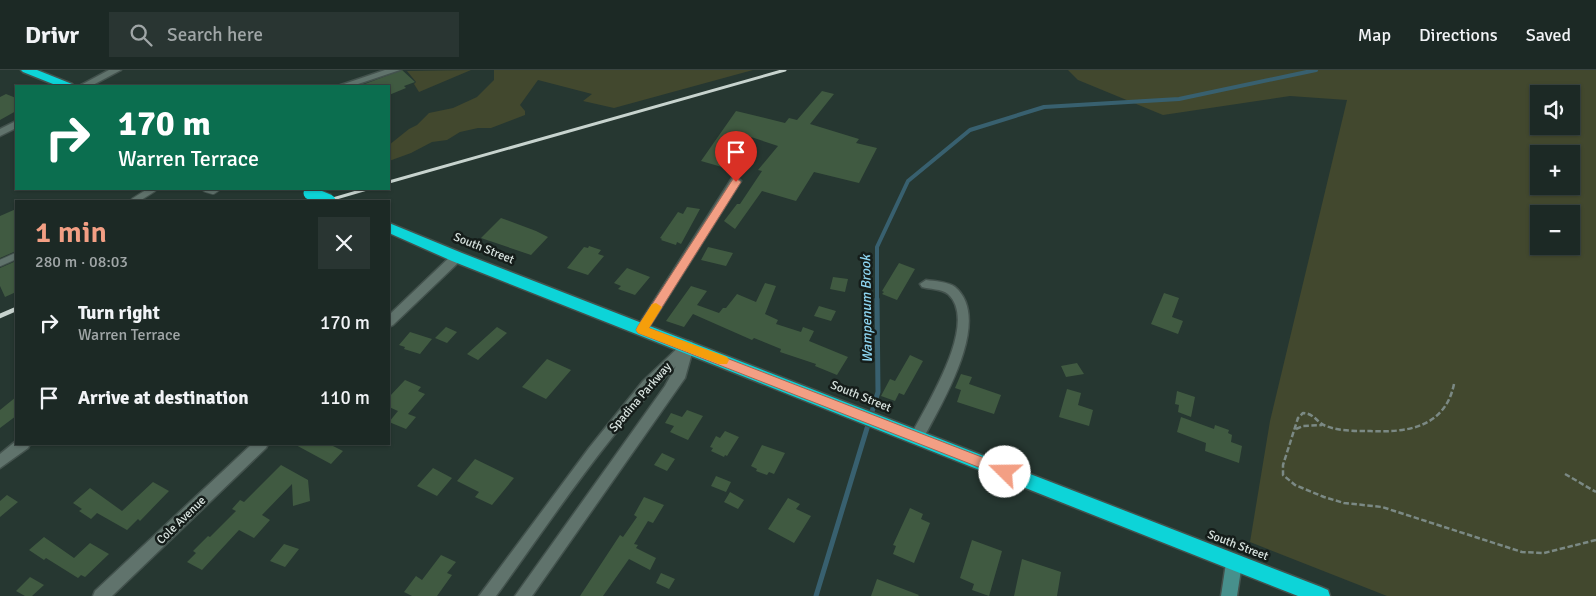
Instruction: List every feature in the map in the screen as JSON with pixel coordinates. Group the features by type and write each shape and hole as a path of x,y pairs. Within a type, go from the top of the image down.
{"highway":[{"path":"27,70 65,85"},
{"path":"306,191 327,200"},
{"name":"South Street","path":"390,228 457,257 642,330 688,346 1321,596"}],"street":[{"path":"86,85 116,70"},
{"path":"346,85 395,70"},
{"path":"0,133 15,125"},
{"path":"642,330 736,182"},
{"path":"390,321 457,257"},
{"path":"917,437 959,349 966,321 964,304 958,294 948,287 926,284"},
{"name":"Spadina Parkway","path":"493,594 594,452 648,384 688,346"},
{"name":"Spadina Parkway","path":"524,596 670,390 680,374 688,346"},
{"path":"0,462 22,445"},
{"name":"Cole Avenue","path":"101,596 260,445"},
{"path":"1229,596 1234,563"}],"lane":[{"path":"136,200 151,190"},
{"path":"0,263 15,256"}],"path":[{"path":"1294,430 1303,426 1322,425 1364,431 1397,430 1422,426 1449,401 1453,394 1454,384"},
{"path":"1322,425 1311,414 1303,413 1298,418 1283,465 1283,475 1289,482 1324,497 1344,503 1382,507 1522,552 1544,553 1596,540"},
{"path":"1565,474 1596,492"}],"green space":[{"path":"471,70 419,92 414,84 416,82 407,71"},
{"path":"494,70 753,70 614,108 583,101 592,94 538,80 520,105 525,111 525,115 491,128 478,128 460,132 447,140 432,142 411,153 390,161 390,144 417,125 429,113 453,108 477,97 494,80"},
{"path":"1068,70 1596,70 1596,596 1387,596 1250,542 1270,421 1347,100 1290,96 1163,115 1078,80"}],"building":[{"path":"402,70 415,82 390,95 390,85 362,85"},
{"path":"822,91 834,94 810,124 859,139 856,143 877,148 859,183 814,172 796,201 762,191 735,229 724,221 737,204 740,204 762,171 758,170 778,146 751,137 747,144 739,142 722,167 701,161 736,111 785,123 789,118 797,120"},
{"path":"6,94 15,98 15,112 0,120 0,97"},
{"path":"687,207 700,209 681,244 677,242 676,245 661,240 660,238 678,212 683,214"},
{"path":"15,209 15,251 0,258 0,216"},
{"path":"501,218 548,237 531,255 481,238"},
{"path":"589,246 601,250 598,254 604,256 588,275 567,268 584,247 588,248"},
{"path":"708,247 733,253 726,266 701,260"},
{"path":"15,261 15,292 5,297 0,286 0,268"},
{"path":"899,263 915,269 897,300 882,294 884,292 882,291"},
{"path":"627,268 650,277 635,295 618,289 621,286 614,283"},
{"path":"833,277 848,279 845,292 830,289"},
{"path":"765,283 776,286 765,314 778,320 776,324 801,332 803,327 814,331 809,341 848,357 837,375 815,366 816,364 780,352 781,349 754,338 752,340 693,314 684,327 666,321 691,286 707,291 697,305 719,313 723,308 726,308 737,294 756,302"},
{"path":"1164,293 1179,298 1172,317 1183,321 1178,334 1151,324"},
{"path":"819,306 836,311 831,321 814,316"},
{"path":"446,327 457,332 447,343 435,338"},
{"path":"497,327 507,333 478,360 467,354"},
{"path":"410,332 432,339 420,354 404,349 405,347 399,345"},
{"path":"910,355 923,361 904,395 899,393 895,401 881,396 890,379 895,381"},
{"path":"547,359 571,370 546,399 522,387"},
{"path":"1077,363 1084,374 1066,377 1061,366"},
{"path":"961,374 972,377 969,384 1001,395 994,414 957,402 961,390 955,388"},
{"path":"405,380 421,387 418,391 425,394 408,414 416,417 406,429 390,422 398,411 390,407 390,396"},
{"path":"1067,389 1081,393 1078,405 1093,410 1089,426 1059,417"},
{"path":"1177,391 1195,397 1191,417 1178,412 1179,405 1175,404"},
{"path":"15,398 15,417 0,428 0,410"},
{"path":"687,410 703,416 688,440 670,432 674,426 665,423 671,413 682,417"},
{"path":"1181,417 1214,429 1215,425 1229,430 1228,433 1232,435 1231,442 1242,446 1239,463 1205,451 1206,443 1177,432"},
{"path":"725,431 739,437 727,456 725,455 724,457 711,451 713,448 710,447 716,436 720,438"},
{"path":"296,445 331,445 343,451 331,464"},
{"path":"762,445 785,453 774,474 769,472 767,475 756,471 757,469 751,466"},
{"path":"662,453 675,459 667,471 654,465"},
{"path":"475,459 514,478 492,505 475,497 479,492 457,481"},
{"path":"281,465 308,480 310,501 293,506 292,484 262,515 270,520 254,538 239,530 202,570 187,562 196,553 193,551 236,511 232,509 240,500 244,502"},
{"path":"433,468 452,478 437,496 417,486"},
{"path":"716,476 731,482 726,492 711,486"},
{"path":"153,482 169,491 140,521 138,519 127,530 97,513 91,519 79,511 82,509 73,503 90,488 122,511"},
{"path":"730,492 744,500 738,509 724,502"},
{"path":"7,495 18,502 0,517 0,501"},
{"path":"644,497 664,505 653,523 648,521 634,544 638,545 636,548 656,558 650,570 629,559 603,596 580,596 620,535 623,537 637,517 634,515"},
{"path":"788,498 800,504 796,509 811,516 794,543 768,529"},
{"path":"910,508 923,514 921,519 930,523 914,563 893,554 896,546 893,545"},
{"path":"44,537 74,558 90,543 109,554 85,577 81,575 78,578 29,550"},
{"path":"972,540 1002,551 989,596 972,590 974,584 960,578"},
{"path":"284,544 299,549 285,567 270,561"},
{"path":"441,555 456,562 447,573 452,575 437,596 412,596 404,592 416,576 422,580"},
{"path":"1022,559 1061,572 1057,596 1014,596"},
{"path":"661,573 675,579 669,589 656,583"},
{"path":"30,577 44,585 32,596 25,596 16,591"},
{"path":"877,579 919,595 871,596"}],"waterway":[{"name":"Wampenum Brook","path":"877,299 877,247 908,181 970,130 1044,107 1179,99 1316,70"},
{"name":"Wampenum Brook","path":"816,596 878,392 877,299"}],"railway":[{"path":"390,182 785,70"},
{"path":"329,200 364,190"},
{"path":"0,316 15,309"}],"slow traffic":[{"path":"656,307 642,330 723,360"}],"route":[{"path":"736,182 642,330 688,346 1005,472"}]}
